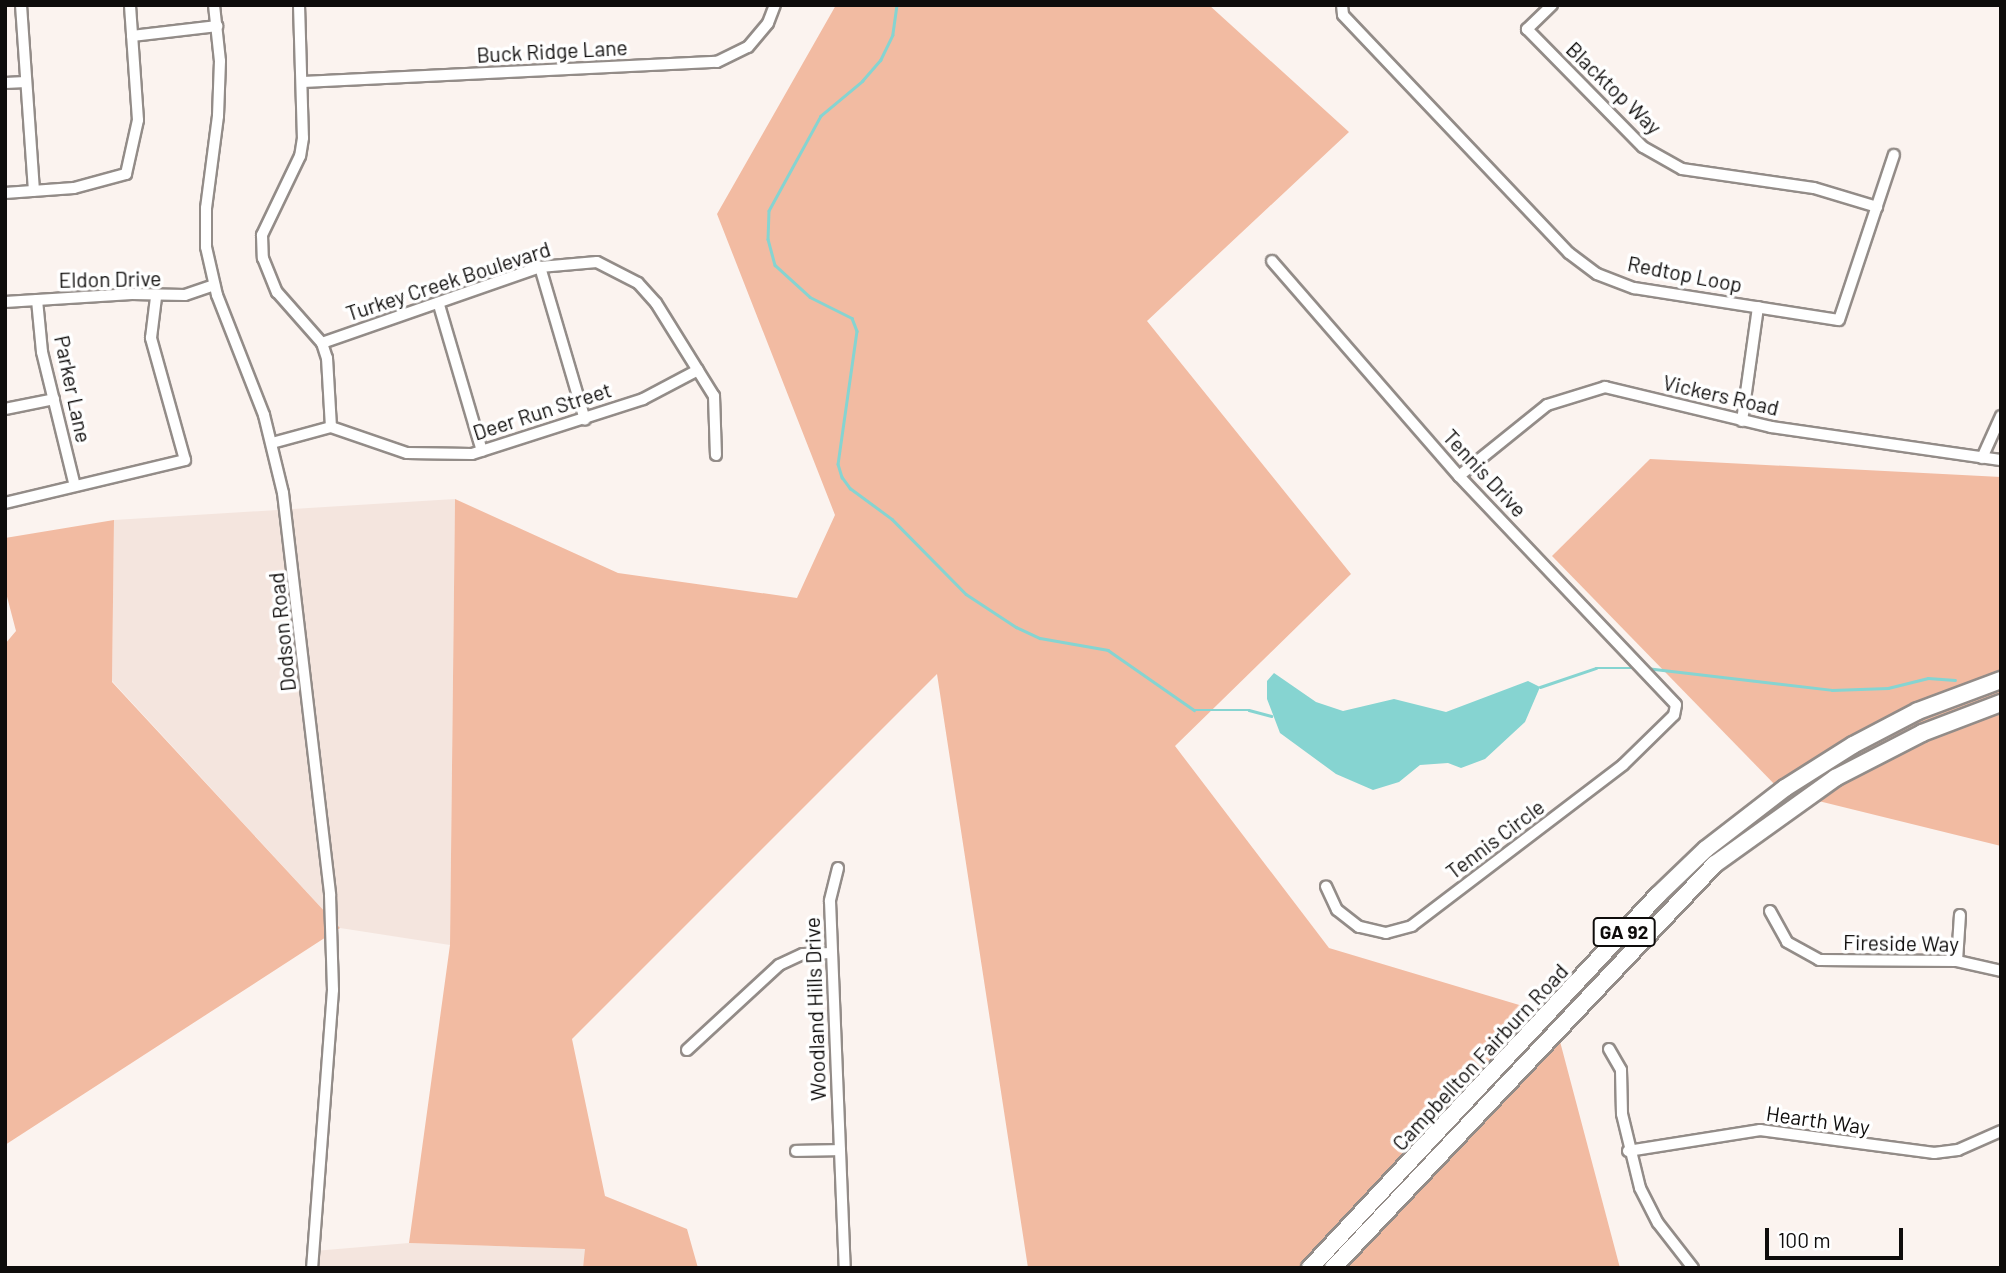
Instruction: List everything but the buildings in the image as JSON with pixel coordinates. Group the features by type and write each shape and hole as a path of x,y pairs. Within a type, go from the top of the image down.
{"main road":[{"name":"Campbellton Fairburn Road","path":"1310,1268 1650,903 1706,849 1785,788 1853,745 1919,711 2001,680"},
{"name":"Campbellton Fairburn Road","path":"1334,1268 1715,864 1784,811 1863,762 2001,703"}],"street":[{"path":"21,5 34,191"},
{"path":"5,193 74,188 126,174 138,120 130,5"},
{"name":"Dodson Road","path":"214,5 217,26 218,116 206,208 206,247 214,285 272,443 291,539 333,942 312,1268"},
{"path":"272,443 331,427 327,358 322,343 277,292 263,258 262,235 270,212 300,156 303,82 299,5"},
{"name":"Buck Ridge Lane","path":"303,82 717,62 754,41 775,5"},
{"name":"Redtop Loop","path":"1342,5 1343,15 1569,253 1597,274 1634,288 1839,320 1894,155"},
{"name":"Blacktop Way","path":"1552,5 1527,29 1643,147 1682,169 1814,188 1877,207"},
{"path":"132,36 217,26"},
{"path":"5,83 26,82"},
{"name":"Tennis Drive","path":"1272,261 1459,476 1676,705"},
{"name":"Turkey Creek Boulevard","path":"322,343 439,305 540,267 597,262 621,271 656,303 698,370 714,396 716,455"},
{"path":"540,267 585,420"},
{"name":"Eldon Drive","path":"5,302 132,294 156,298 185,295 214,285"},
{"path":"5,503 186,460 151,338 156,298"},
{"name":"Parker Lane","path":"37,300 54,399 75,486"},
{"path":"439,305 482,451"},
{"path":"1742,421 1758,307"},
{"name":"Deer Run Street","path":"331,427 407,453 482,451 585,420 643,399 698,370"},
{"name":"Vickers Road","path":"1459,476 1547,405 1592,389 1626,390 1742,421 2001,460"},
{"path":"5,409 54,399"},
{"path":"1982,458 2001,416"},
{"name":"Tennis Circle","path":"1326,886 1338,910 1359,927 1386,933 1412,926 1623,765 1674,715 1676,705"},
{"name":"Woodland Hills Drive","path":"838,868 830,901 845,1268"},
{"name":"Fireside Way","path":"1770,911 1787,942 1801,953 1833,962 1957,961 2001,971"},
{"path":"1957,961 1960,915"},
{"path":"687,1050 779,965 803,954 832,953"},
{"path":"1609,1049 1621,1070 1628,1151 1658,1223 1693,1268"},
{"name":"Hearth Way","path":"1628,1151 1760,1130 1934,1153 1958,1150 2001,1131"},
{"path":"796,1151 840,1150"}],"shaded area":[{"path":"836,5 1209,5 1349,132 1147,321 1351,574 1175,746 1329,948 1553,1015 1620,1268 1028,1268 937,674 572,1039 605,1196 687,1229 698,1268 583,1268 585,1249 409,1243 450,945 455,499 618,573 797,598 835,515 717,214"},
{"path":"1650,459 2001,477 2001,846 1782,792 1552,556"},
{"path":"455,499 450,945 340,928 112,681 114,520"},
{"path":"114,520 112,682 340,928 5,1145 5,644 16,631 5,589 5,538"},
{"path":"409,1243 586,1249 583,1268 312,1268 314,1251"}],"water":[{"path":"1274,673 1316,702 1343,711 1394,699 1446,712 1528,681 1540,687 1525,722 1485,759 1461,768 1448,763 1420,765 1399,782 1373,790 1336,774 1280,733 1267,699 1267,681"}],"waterway":[{"path":"897,5 893,35 881,60 863,81 821,116 769,211 768,239 775,265 810,297 852,318 857,331 838,464 842,477 850,488 892,519 966,594 1016,627 1040,638 1108,650 1194,710 1249,710 1271,716"},
{"path":"1540,687 1596,668 1636,668"},
{"path":"1646,668 1832,690 1888,688 1928,678 1955,680"}]}
